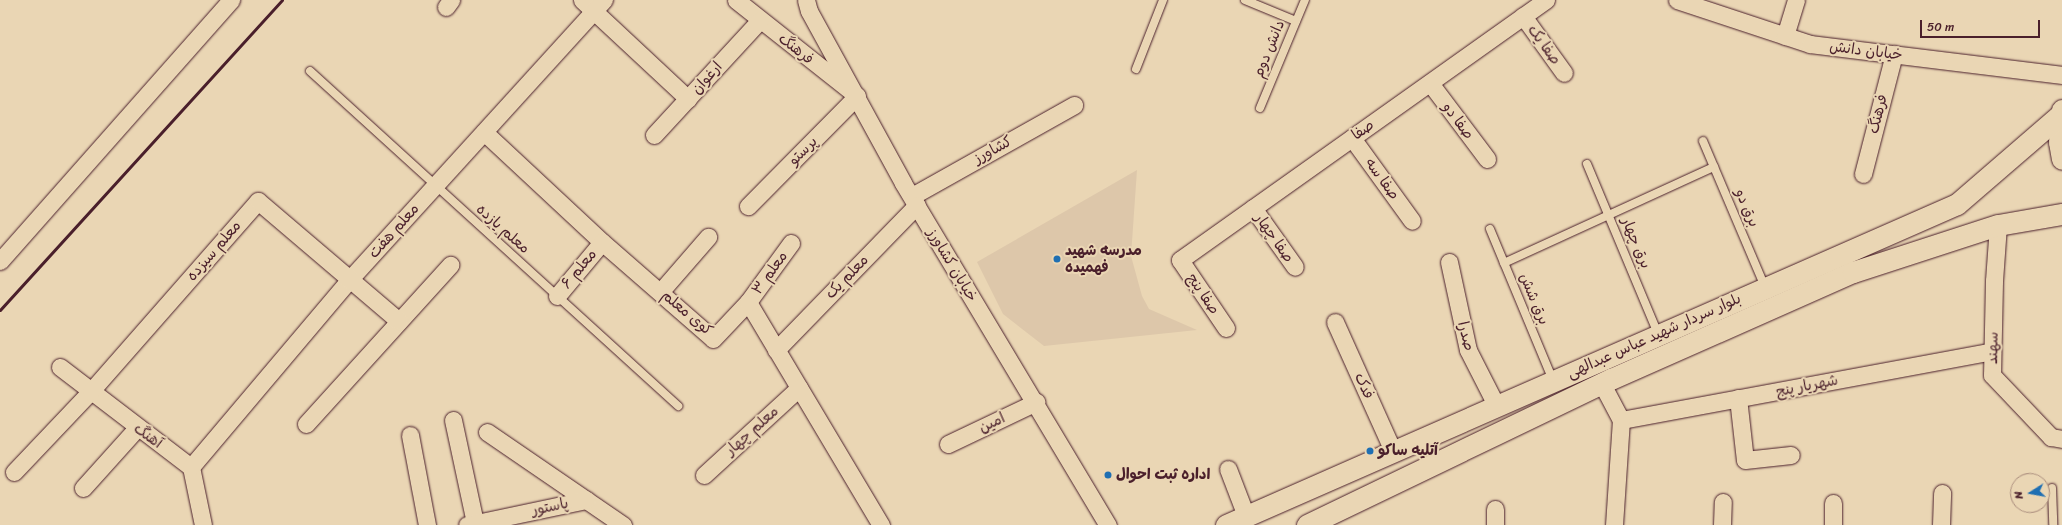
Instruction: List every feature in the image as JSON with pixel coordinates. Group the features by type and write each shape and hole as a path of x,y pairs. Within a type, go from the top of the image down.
{"street":[{"path":"0,261 231,0"},
{"name":"فرهنگ","path":"736,0 857,96"},
{"name":"خیابان کشاورز","path":"806,0 809,11 914,200 1036,402 1108,525"},
{"name":"صفا","path":"1180,260 1546,0"},
{"name":"خیابان دانش","path":"1677,0 1810,44 2062,75"},
{"path":"1785,36 1796,0"},
{"path":"593,4 688,99"},
{"name":"معلم هفت","path":"192,467 349,280 484,132 593,4"},
{"name":"صفا یک","path":"1523,16 1564,73"},
{"name":"ارغوان","path":"654,136 760,20"},
{"name":"فرهنگ","path":"1863,174 1894,54"},
{"name":"صفا دو","path":"1430,83 1487,159"},
{"name":"پرستو","path":"748,206 857,96"},
{"name":"کشاورز","path":"914,200 1074,105"},
{"path":"2061,113 2058,142 2062,159"},
{"name":"بلوار سردار شهید عباس عبدالهی","path":"1226,525 1496,405 1957,204 2061,113"},
{"name":"کوی معلم","path":"484,132 602,242 661,291 714,339 748,302"},
{"name":"صفا سه","path":"1352,138 1412,221"},
{"name":"معلم یک","path":"776,350 914,200"},
{"name":"معلم سیزده","path":"91,391 258,202 349,280"},
{"name":"صفا چهار","path":"1253,208 1295,267"},
{"name":"بلوار سردار شهید عباس عبدالهی","path":"1307,525 1602,384 1854,272 1998,225 2062,214"},
{"name":"سهند","path":"1998,225 1992,375 2052,437 2062,439"},
{"path":"661,291 708,237"},
{"name":"معلم ۶","path":"556,296 602,242"},
{"name":"معلم ۳","path":"748,302 791,243"},
{"name":"صفا پنج","path":"1180,260 1226,328"},
{"name":"صدرا","path":"1449,262 1468,350 1496,405"},
{"path":"306,424 450,265"},
{"path":"349,280 399,321"},
{"path":"748,302 880,525"},
{"name":"فدک","path":"1335,322 1393,451"},
{"name":"شهریار پنج","path":"1621,420 1992,351"},
{"name":"آهنگ","path":"60,367 137,428 192,467"},
{"path":"1602,384 1621,420 1614,525"},
{"name":"معلم چهار","path":"704,475 799,388"},
{"path":"14,472 91,391"},
{"path":"1738,398 1745,460 1791,455"},
{"name":"امین","path":"948,444 1036,402"},
{"path":"453,420 471,524"},
{"path":"83,488 137,428"},
{"name":"پاستور","path":"487,432 623,525"},
{"path":"410,435 427,525"},
{"path":"192,467 203,525"},
{"path":"1228,469 1246,516"},
{"path":"1942,493 1942,525"},
{"name":"پاستور","path":"471,524 508,521 586,500"},
{"path":"1722,525 1723,502"},
{"path":"1833,503 1833,525"}],"lane":[{"path":"1136,68 1163,0"},
{"path":"1245,0 1296,21"},
{"name":"دانش دوم","path":"1260,108 1304,0"},
{"name":"معلم یازده","path":"310,71 678,406"},
{"name":"برق دو","path":"1703,141 1765,287"},
{"name":"برق چهار","path":"1588,164 1658,334"},
{"path":"1504,263 1608,214 1714,168"},
{"name":"برق شش","path":"1490,229 1553,380"},
{"path":"2052,488 2053,525"}],"shaded area":[{"name":"مدرسه شهید فهمیده","path":"1137,170 1131,256 1142,296 1149,309 1197,330 1044,346 1003,314 977,262"}],"railway":[{"path":"0,310 282,0"}],"place":[{"name":"مدرسه شهید فهمیده","path":"1057,259"},
{"name":"آتلیه ساکو","path":"1370,451"},
{"name":"اداره ثبت احوال","path":"1108,475"}]}
